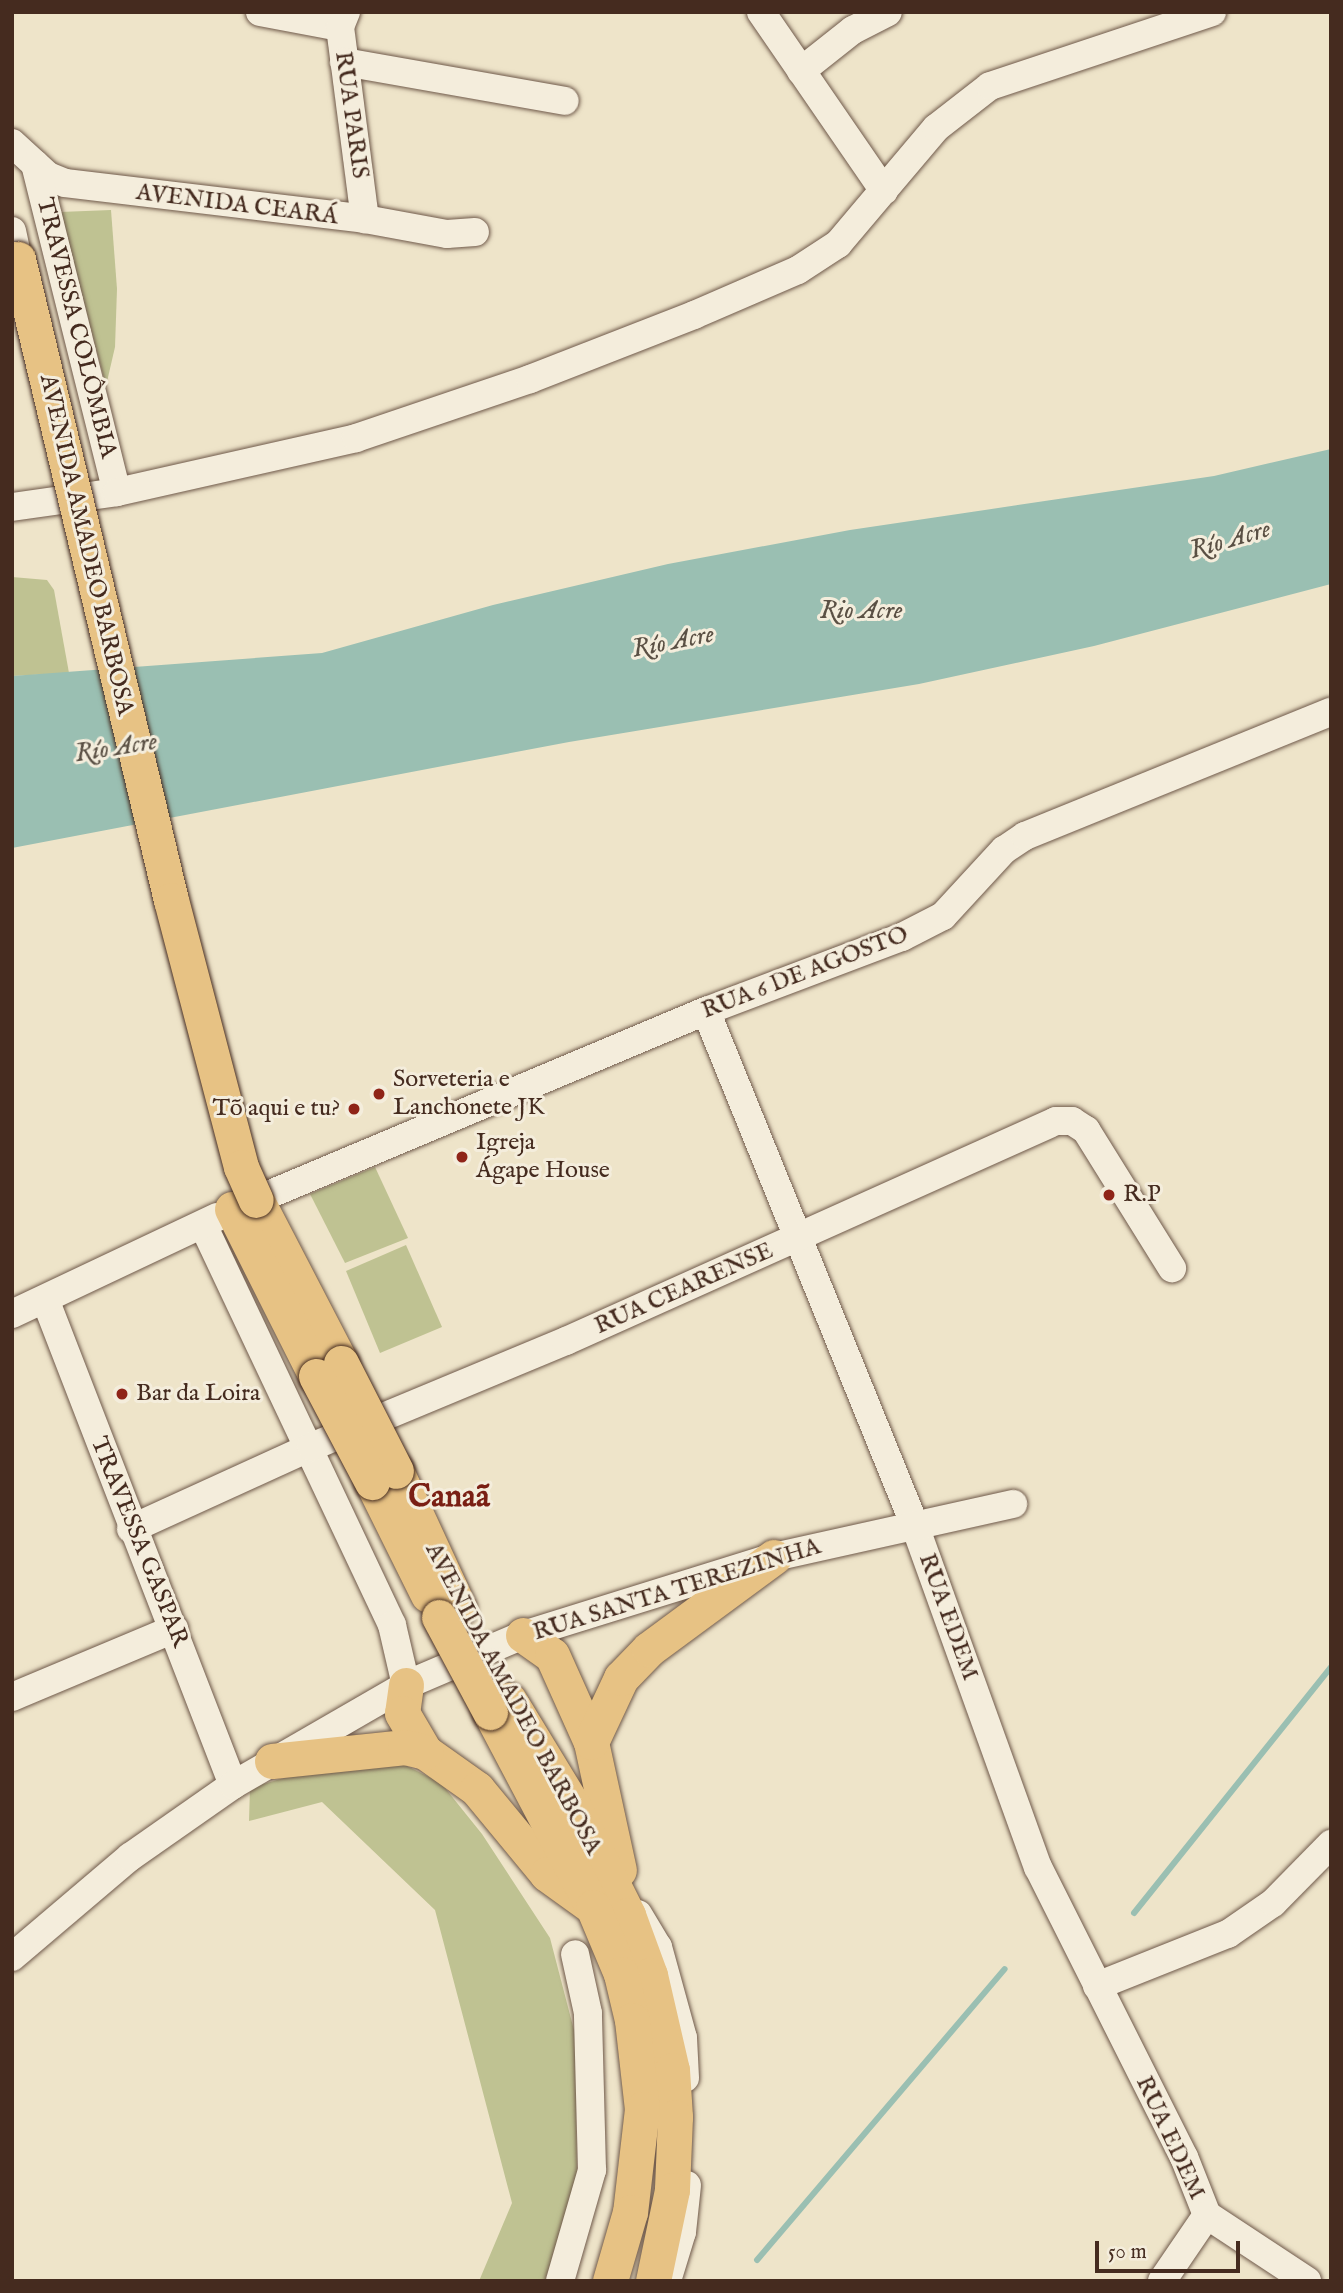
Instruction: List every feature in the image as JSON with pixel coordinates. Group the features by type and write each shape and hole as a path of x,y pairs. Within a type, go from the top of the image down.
{"main road":[{"name":"AVENIDA AMADEO BARBOSA","path":"14,247 171,900 241,1167 231,1211"},
{"name":"AVENIDA AMADEO BARBOSA","path":"12,327 45,450 138,861 231,1211 329,1369 449,1612 499,1706 621,1973 629,2009 642,2109 630,2212 610,2281"},
{"path":"591,1742 621,1678 649,1649 774,1557"},
{"path":"523,1635 552,1655 591,1742 626,1904"},
{"path":"406,1685 402,1713 425,1752"},
{"name":"AVENIDA AMADEO BARBOSA","path":"499,1706 574,1807 626,1904 650,1975 671,2070 675,2117 672,2190 653,2281"},
{"path":"272,1761 405,1747 425,1752 477,1789 547,1874 593,1907"}],"street":[{"path":"260,12 343,20"},
{"path":"761,12 884,191"},
{"path":"801,71 853,30 888,12"},
{"path":"12,507 117,492 356,438 530,379 798,270 838,244 936,128 990,86 1212,12"},
{"name":"RUA PARIS","path":"343,20 344,62 365,219"},
{"path":"344,62 565,101"},
{"name":"AVENIDA CEARÁ","path":"12,143 35,164 65,183 365,219 435,233 475,232"},
{"name":"TRAVESSA COLÔMBIA","path":"35,164 117,492"},
{"name":"RUA 6 DE AGOSTO","path":"12,1314 231,1211 706,1011 925,927 957,903 1004,850 1034,831 1331,712"},
{"name":"RUA EDEM","path":"706,1011 796,1240 915,1526 1038,1867 1184,2157 1207,2216"},
{"name":"RUA CEARENSE","path":"131,1529 311,1447 796,1240 1039,1127 1072,1121 1086,1130 1172,1268"},
{"path":"231,1211 311,1447 392,1625 406,1685"},
{"name":"TRAVESSA GASPAR","path":"45,1298 131,1529 174,1629 233,1785"},
{"name":"RUA SANTA TEREZINHA","path":"12,1957 130,1857 233,1785 406,1685 523,1635 774,1557 1013,1504"},
{"path":"12,1697 174,1629"},
{"path":"1097,1986 1228,1934 1273,1903 1331,1844"},
{"path":"626,1904 658,1947 683,2038 689,2157 682,2232 667,2281"},
{"path":"560,2281 592,2170 588,2012 575,1954"},
{"path":"1162,2281 1207,2216 1307,2281"}],"green space":[{"path":"111,210 117,289 115,347 106,386 60,212"},
{"path":"12,577 47,580 54,590 69,673 12,676"},
{"path":"375,1167 408,1238 345,1263 310,1194"},
{"path":"406,1245 442,1327 380,1353 346,1271"},
{"path":"389,1757 441,1783 482,1834 550,1938 575,2034 577,2174 545,2281 479,2281 512,2203 435,1910 322,1802 249,1821 250,1788 321,1767"}],"water":[{"name":"Rio Acre","path":"1331,449 1331,584 1094,646 919,684 569,742 12,848 12,676 322,653 493,605 668,564 850,530 1214,476"}],"waterway":[{"path":"1134,1913 1331,1667"},
{"path":"757,2260 1005,1969"}],"place":[{"name":"Sorveteria e Lanchonete JK","path":"379,1094"},
{"name":"Tõ aqui e tu?","path":"354,1109"},
{"name":"Igreja Ágape House","path":"462,1157"},
{"name":"R.P","path":"1109,1195"},
{"name":"Bar da Loira","path":"122,1394"}],"district":[{"name":"Canaã","path":"449,1498"}],"water label":[{"name":"Río Acre","path":"1230,540"},
{"name":"Río Acre","path":"673,642"},
{"name":"Río Acre","path":"116,748"}]}
